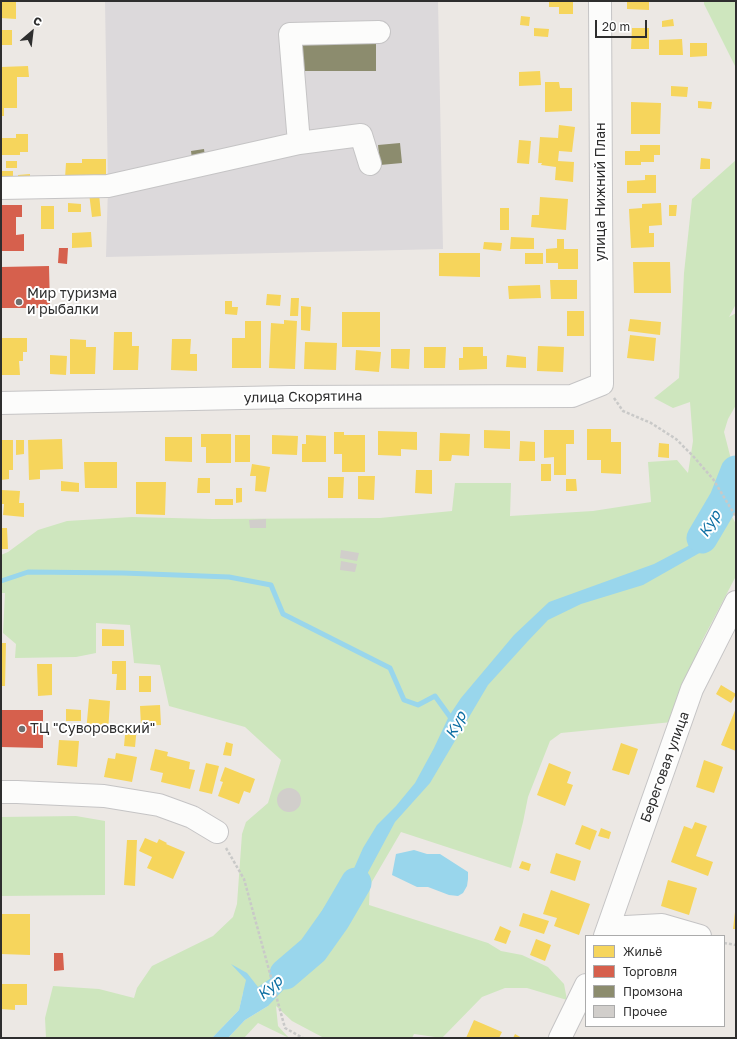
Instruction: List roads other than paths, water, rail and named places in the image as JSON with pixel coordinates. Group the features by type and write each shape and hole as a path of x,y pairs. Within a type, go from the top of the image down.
{"street":[{"name":"улица Нижний План","path":"600,1 602,384"},
{"path":"299,143 290,34 379,32"},
{"path":"1,188 108,186 299,143 361,135 370,164"},
{"name":"улица Скорятина","path":"1,403 290,397 572,396 602,384"},
{"name":"Береговая улица","path":"606,932 692,689 736,602"},
{"path":"1,792 104,796 159,805 192,817 217,832"},
{"path":"606,932 662,925 697,935"},
{"path":"560,1038 585,987"}],"water":[{"path":"719,494 726,506 703,551 643,585 581,604 548,620 528,641 488,685 430,783 395,822 357,893 335,919 313,950 306,966 268,1006 245,1020 228,1038 212,1038 239,1010 246,980 231,964 247,973 258,987 277,974 290,961 329,900 348,882 363,848 377,825 396,806 415,783 449,716 461,698 514,635 549,602 654,564 690,545"},
{"path":"414,850 427,854 440,854 468,872 467,886 463,893 458,896 449,895 428,887 417,887 392,875 396,854"}],"waterway":[{"name":"Кур","path":"702,538 725,499 736,471"},
{"path":"1,581 28,572 123,573 229,577 271,585 283,614 390,668 404,700 418,705 435,696 453,721"},
{"name":"Кур","path":"285,974 313,950 335,919 356,883"}],"place":[{"name":"Мир туризма и рыбалки","path":"19,302"},
{"name":"ТЦ \"Суворовский\"","path":"22,729"}]}
